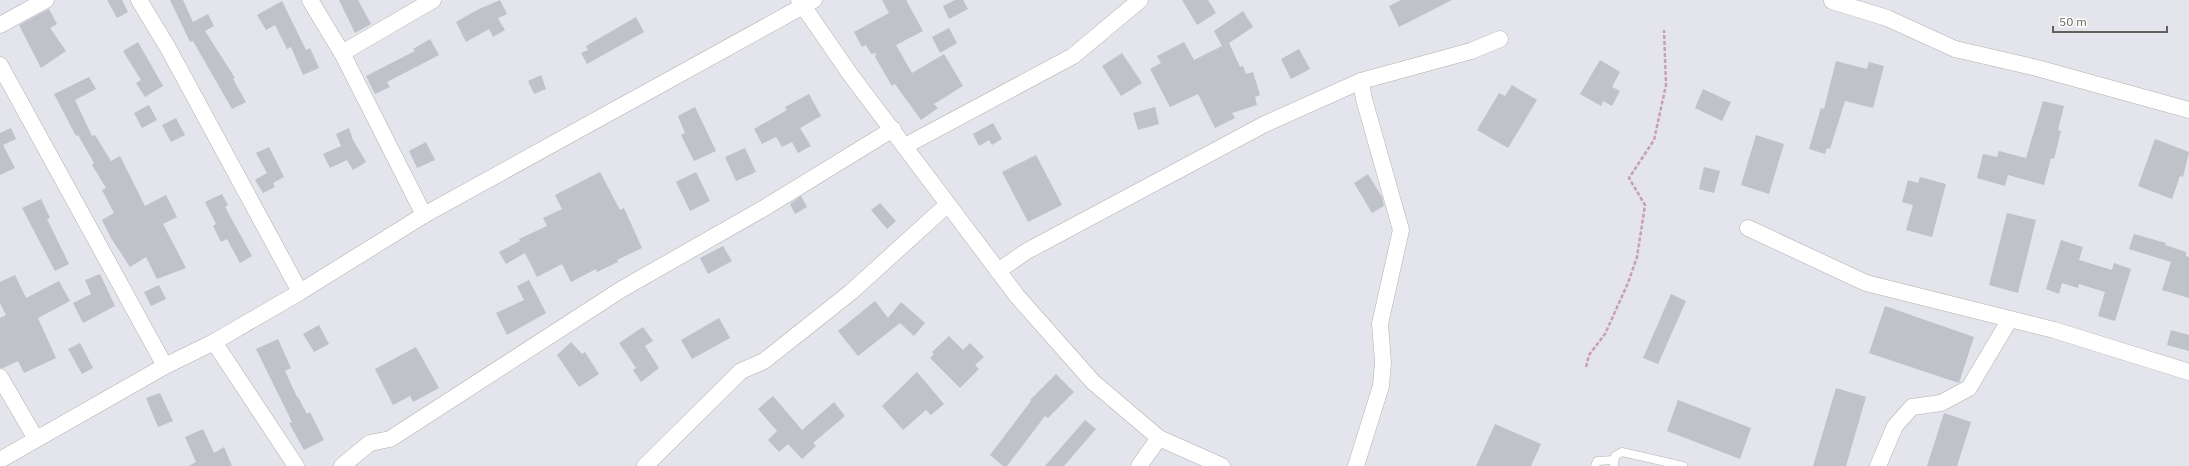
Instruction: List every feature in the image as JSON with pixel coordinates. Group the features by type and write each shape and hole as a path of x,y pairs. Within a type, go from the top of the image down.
{"street":[{"path":"0,25 46,0"},
{"path":"139,0 168,48 300,292"},
{"path":"310,0 342,53 424,215"},
{"path":"342,53 433,0"},
{"path":"905,146 1073,56 1140,0"},
{"path":"1832,1 1887,18 1955,49 2037,68 2189,110"},
{"path":"0,460 165,366 214,342 300,292 424,215 805,2 850,74 893,129 947,205 1017,296 1093,382 1159,438 1222,466"},
{"path":"998,271 1027,251 1265,124 1361,81 1471,51 1500,39"},
{"path":"0,65 165,366"},
{"path":"1356,466 1381,386 1382,362 1380,324 1401,230 1364,99 1361,81"},
{"path":"342,466 370,443 390,438 622,289 766,207 893,129"},
{"path":"645,466 741,371 764,361 851,292 947,205"},
{"path":"1748,228 1866,283 2054,330 2189,372"},
{"path":"1878,466 1895,426 1912,407 1942,402 1969,388 2010,319"},
{"path":"214,342 296,466"},
{"path":"0,377 36,439"},
{"path":"1139,466 1159,438"}],"lane":[{"path":"1595,466 1597,461 1614,463 1618,453 1622,452 1683,466"}],"path":[{"path":"1586,366 1589,355 1605,334 1628,283 1637,257 1644,205 1629,178 1654,140 1666,84 1664,30"}],"building":[{"path":"107,0 122,0 128,12 117,18"},
{"path":"170,0 183,0 193,22 208,14 214,26 205,31 235,78 233,79 246,102 232,109 193,41 190,42"},
{"path":"339,0 358,0 371,24 355,33"},
{"path":"500,0 507,14 498,18 505,30 493,37 489,29 466,42 456,22 477,10"},
{"path":"882,0 906,0 923,31 896,45 912,73 944,54 963,86 934,104 938,108 921,120 895,84 892,86 875,57 876,53 871,54 866,45 862,47 854,32 889,13"},
{"path":"955,0 963,0 968,9 949,19 943,6"},
{"path":"1182,0 1208,0 1216,13 1197,25"},
{"path":"1401,0 1452,0 1399,27 1389,6"},
{"path":"282,1 306,50 310,48 319,68 303,75 291,47 287,49 275,25 266,30 257,15"},
{"path":"49,9 57,24 50,28 66,51 41,68 19,25"},
{"path":"1243,11 1253,27 1229,43 1240,67 1243,66 1246,74 1253,72 1260,95 1255,97 1257,105 1232,113 1235,118 1215,128 1198,94 1170,107 1150,69 1161,63 1157,56 1184,42 1194,60 1222,46 1214,31"},
{"path":"636,17 644,32 587,64 581,53 588,50 586,46"},
{"path":"949,28 957,43 940,53 932,37"},
{"path":"430,39 439,55 387,82 390,87 375,94 366,76 415,51 413,49"},
{"path":"138,42 163,86 145,97 136,83 141,80 123,51"},
{"path":"1299,49 1310,69 1291,79 1281,59"},
{"path":"1122,53 1142,83 1121,96 1102,66"},
{"path":"1600,60 1620,72 1612,87 1620,91 1612,106 1603,101 1601,106 1580,94"},
{"path":"1836,61 1867,69 1869,62 1884,66 1873,108 1845,101 1830,149 1827,148 1825,154 1809,149 1821,108 1824,109"},
{"path":"541,75 546,89 534,94 528,81"},
{"path":"89,77 96,89 75,100 92,136 95,135 111,161 120,156 145,206 166,195 177,217 163,224 186,268 157,279 146,257 130,267 111,238 102,220 114,213 102,190 106,188 92,165 94,163 78,135 76,136 54,94"},
{"path":"1512,85 1537,100 1508,148 1477,130 1499,93 1505,96"},
{"path":"1703,89 1731,102 1722,121 1695,108"},
{"path":"809,94 821,116 800,128 811,146 798,153 792,142 782,147 776,137 762,144 754,129 787,110 785,107"},
{"path":"2043,101 2064,106 2058,130 2061,131 2054,159 2051,158 2044,185 2008,175 2005,186 1977,178 1983,154 1997,157 1999,151 2026,158"},
{"path":"149,105 157,120 142,128 134,113"},
{"path":"695,107 716,151 694,161 681,135 685,133 678,116"},
{"path":"1155,107 1159,124 1138,130 1133,113"},
{"path":"176,118 185,135 171,142 162,125"},
{"path":"993,123 1002,139 992,145 989,140 979,146 973,134"},
{"path":"11,128 16,139 3,145 15,168 0,175 0,133"},
{"path":"349,128 353,140 366,162 353,170 347,160 330,168 323,154 341,146 336,134"},
{"path":"1756,135 1784,144 1769,194 1741,185"},
{"path":"2155,139 2189,152 2183,177 2180,176 2172,199 2138,186"},
{"path":"426,142 435,160 417,168 409,151"},
{"path":"269,147 284,177 273,183 275,187 263,193 255,180 267,173 256,153"},
{"path":"745,148 756,172 736,181 725,157"},
{"path":"1036,155 1062,205 1028,222 1002,172"},
{"path":"1704,167 1720,171 1714,193 1699,189"},
{"path":"600,172 620,210 624,208 642,248 617,260 618,262 597,272 596,269 571,282 562,264 537,277 525,253 506,264 499,252 520,241 519,239 547,226 543,218 562,209 555,195"},
{"path":"696,172 710,201 690,211 676,182"},
{"path":"1368,174 1382,197 1384,206 1372,213 1354,183"},
{"path":"1920,177 1946,184 1932,237 1906,230 1913,205 1902,202 1908,180 1918,183"},
{"path":"222,194 228,205 225,207 252,256 240,263 227,239 221,242 213,226 216,224 205,202"},
{"path":"801,196 807,207 795,214 790,204"},
{"path":"41,199 50,218 47,219 69,264 55,271 22,208"},
{"path":"880,203 896,221 887,229 871,210"},
{"path":"2007,213 2036,220 2018,293 1989,285"},
{"path":"2134,234 2166,243 2165,245 2186,252 2186,256 2189,257 2189,298 2162,290 2171,262 2129,249"},
{"path":"2061,240 2083,247 2079,260 2112,270 2114,263 2131,269 2115,321 2098,316 2105,292 2079,284 2078,288 2062,283 2059,294 2046,289"},
{"path":"723,246 732,261 708,274 700,258"},
{"path":"100,274 115,306 83,323 73,303 91,294 85,280"},
{"path":"15,275 26,298 59,281 70,301 38,318 56,358 24,373 18,361 0,368 0,318 6,315 0,303 0,282"},
{"path":"529,280 546,313 507,335 496,313 524,300 517,286"},
{"path":"159,285 166,299 151,306 144,292"},
{"path":"1671,294 1686,301 1658,364 1643,358"},
{"path":"875,301 888,318 901,302 925,323 914,336 900,323 858,356 838,331"},
{"path":"1885,306 1974,337 1959,383 1869,353"},
{"path":"719,318 730,338 692,359 681,340"},
{"path":"319,325 329,344 314,352 303,334"},
{"path":"643,327 653,341 645,346 659,368 641,382 633,370 636,368 619,343"},
{"path":"2171,330 2189,335 2189,351 2167,345"},
{"path":"949,336 963,350 970,343 984,357 975,365 979,369 960,388 930,358 934,354 932,352"},
{"path":"278,339 291,368 285,371 297,397 307,414 310,412 324,440 304,450 289,423 292,422 256,349"},
{"path":"571,342 582,354 585,352 599,374 579,387 557,355"},
{"path":"80,343 93,368 82,374 68,349"},
{"path":"416,347 439,388 413,402 410,396 393,405 375,369"},
{"path":"917,372 944,404 931,415 926,410 903,430 882,406"},
{"path":"1056,374 1074,392 1048,418 1045,416 1007,466 1003,466 990,455 1031,401 1030,400"},
{"path":"1836,388 1866,397 1846,466 1813,466"},
{"path":"160,393 173,421 158,427 146,398"},
{"path":"773,396 802,430 834,402 845,416 813,443 816,446 802,459 788,444 779,452 768,440 777,431 758,409"},
{"path":"1678,400 1751,428 1740,459 1667,431"},
{"path":"1944,413 1971,422 1957,466 1927,466"},
{"path":"1085,420 1096,429 1064,466 1045,466"},
{"path":"1495,424 1541,444 1531,466 1476,466"},
{"path":"203,429 214,453 224,447 232,466 189,466 196,462 185,437"}]}
